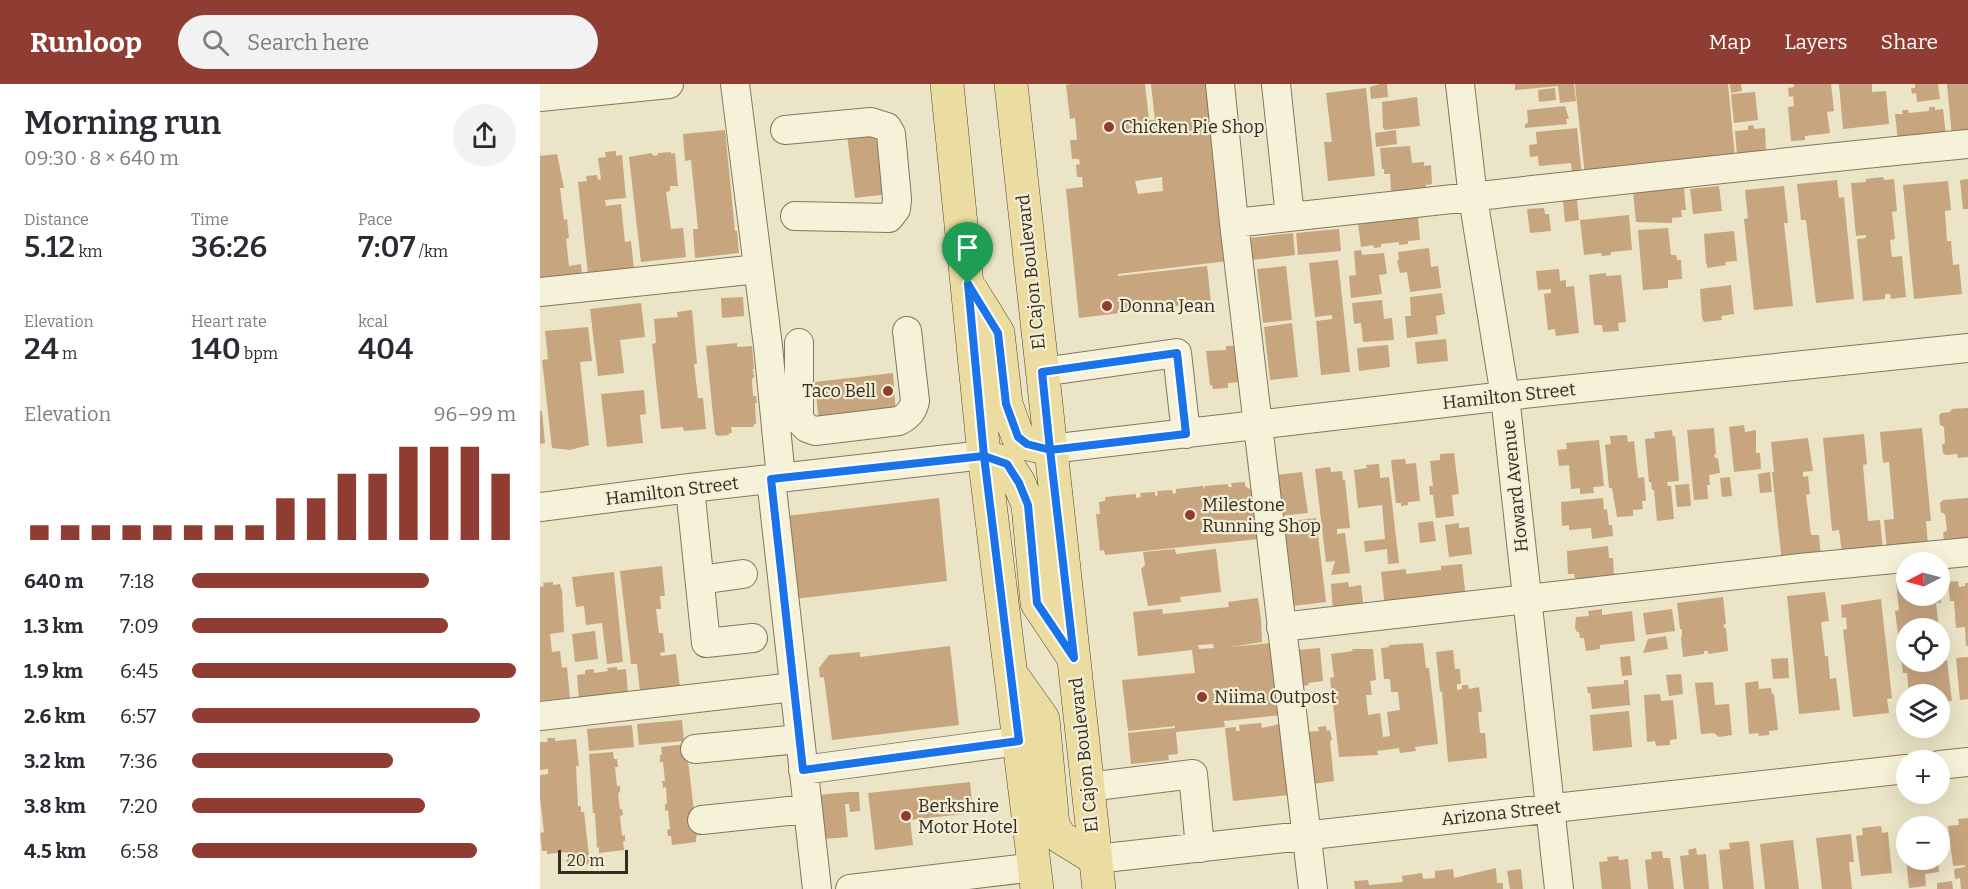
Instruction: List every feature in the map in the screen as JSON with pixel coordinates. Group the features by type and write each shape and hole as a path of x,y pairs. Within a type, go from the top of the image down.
{"main road":[{"path":"947,84 984,456 1036,878 1047,870 1058,879 1062,889"},
{"name":"El Cajon Boulevard","path":"1011,84 1098,874"},
{"path":"968,284 998,333 1006,404 1018,437 1027,444 1050,450"},
{"path":"984,456 1007,464 1019,483 1028,505 1037,603 1074,658"},
{"path":"1011,674 1043,719 1053,825 1060,837 1098,874"}],"street":[{"path":"540,97 669,84"},
{"path":"735,84 768,346 776,478 794,687 817,889"},
{"path":"1220,84 1234,223 1313,889"},
{"path":"1276,84 1290,217"},
{"name":"Howard Avenue","path":"1460,84 1473,198 1505,396 1559,889"},
{"path":"785,130 871,122 887,127 891,134 897,199 896,209 889,218 795,216"},
{"path":"1234,223 1473,198 1775,162 1968,144"},
{"path":"540,292 758,269"},
{"path":"768,346 804,342 799,420 807,428 815,431 899,421 908,416 915,401 907,331"},
{"name":"Hamilton Street","path":"1050,450 1505,396 1968,348"},
{"path":"1042,372 1177,353 1186,434"},
{"name":"Hamilton Street","path":"540,507 776,478 984,456"},
{"path":"690,488 706,643 753,638"},
{"path":"1281,627 1800,568 1968,552"},
{"path":"700,580 743,574"},
{"path":"540,716 794,687"},
{"path":"695,749 800,739"},
{"path":"803,770 1019,741"},
{"path":"1950,764 1968,762"},
{"name":"Arizona Street","path":"1098,874 1200,848 1896,770"},
{"path":"1088,787 1193,774 1200,848"},
{"path":"702,820 807,808"},
{"path":"850,889 1036,878"}],"building":[{"path":"1145,84 1149,120 1155,120 1151,84 1207,84 1228,261 1118,274 1118,276 1207,266 1211,302 1079,318 1066,189 1083,187 1082,177 1077,177 1076,165 1080,164 1079,159 1072,159 1070,140 1077,140 1075,118 1070,119 1066,85","holes":["1162,177 1163,191 1138,194 1135,181"]},
{"path":"1387,84 1388,97 1371,99 1370,87"},
{"path":"1515,84 1574,84 1576,101 1560,103 1558,86 1515,90"},
{"path":"1575,84 1728,84 1736,168 1586,185"},
{"path":"1730,84 1741,84 1742,91 1731,93"},
{"path":"1794,84 1831,84 1834,111 1827,112 1830,133 1805,136 1805,140 1791,141 1788,107 1794,106 1793,96 1789,97 1788,88 1794,87"},
{"path":"1839,84 1872,84 1872,92 1886,91 1889,124 1843,129"},
{"path":"1915,84 1938,84 1940,99 1917,102 1916,93 1912,94 1911,88 1915,88"},
{"path":"1947,84 1968,84 1968,135 1952,137"},
{"path":"1366,88 1375,176 1328,181 1324,142 1332,142 1326,93"},
{"path":"1555,88 1556,100 1539,102 1538,90"},
{"path":"1755,92 1758,120 1734,123 1731,94"},
{"path":"1417,97 1420,126 1385,130 1383,128 1382,102"},
{"path":"1565,106 1569,119 1566,119 1567,124 1525,128 1525,124 1528,123 1527,110"},
{"path":"1929,107 1935,107 1935,110 1943,109 1946,135 1898,141 1895,114 1903,114 1902,110 1908,110 1909,113 1929,111"},
{"path":"1753,125 1754,129 1765,128 1766,152 1737,155 1735,131 1748,130 1748,126"},
{"path":"1577,128 1582,176 1572,177 1571,163 1539,166 1538,156 1530,157 1529,145 1537,144 1536,132"},
{"path":"725,130 739,253 695,258 693,229 698,229 691,160 685,161 683,134"},
{"path":"1396,130 1397,144 1376,147 1375,133"},
{"path":"880,131 889,194 855,198 847,135"},
{"path":"1410,146 1412,163 1424,162 1424,166 1431,165 1432,184 1426,185 1426,189 1391,192 1390,174 1384,174 1384,169 1382,169 1380,148"},
{"path":"616,151 616,156 622,155 626,198 605,200 606,206 621,204 625,242 631,241 634,270 588,274 578,182 587,181 586,176 597,175 598,180 601,179 598,158 606,157 605,152"},
{"path":"671,152 671,154 675,153 678,186 670,186 670,191 666,192 671,229 683,228 686,257 641,262 629,157 651,153 654,156 658,153"},
{"path":"557,154 564,188 560,188 564,220 567,219 569,238 566,239 569,266 581,264 583,285 540,290 540,156"},
{"path":"1883,177 1884,180 1894,179 1897,211 1892,212 1895,239 1890,240 1892,257 1902,256 1906,297 1891,299 1890,294 1885,294 1885,299 1863,301 1857,239 1866,238 1866,235 1856,236 1851,183"},
{"path":"1968,179 1968,209 1963,209 1960,180"},
{"path":"1837,180 1839,198 1844,197 1854,299 1816,303 1806,220 1801,220 1797,184"},
{"path":"1948,181 1951,210 1945,211 1947,241 1951,241 1953,265 1959,264 1962,294 1914,299 1903,185"},
{"path":"1719,186 1722,211 1693,214 1690,189"},
{"path":"1784,186 1788,223 1784,223 1793,306 1754,310 1744,219 1748,218 1745,190"},
{"path":"1684,188 1686,210 1681,210 1682,217 1672,218 1672,223 1636,222 1633,192"},
{"path":"1577,200 1579,220 1565,222 1563,201"},
{"path":"1544,208 1545,214 1549,214 1551,231 1530,233 1527,209"},
{"path":"1629,215 1632,250 1611,252 1611,255 1602,256 1601,253 1584,255 1580,220"},
{"path":"1418,217 1420,240 1408,241 1408,244 1399,245 1399,242 1381,244 1381,247 1374,248 1373,245 1361,247 1358,223"},
{"path":"1668,228 1671,255 1676,255 1677,260 1681,260 1682,279 1668,280 1668,288 1643,290 1638,230"},
{"path":"1339,229 1341,251 1298,255 1296,233"},
{"path":"1734,231 1737,261 1725,262 1726,265 1708,268 1704,234"},
{"path":"1293,233 1295,255 1252,260 1249,238"},
{"path":"1429,248 1431,267 1438,266 1441,288 1410,292 1407,272 1400,273 1398,252"},
{"path":"1361,250 1362,255 1384,253 1387,274 1379,275 1382,294 1351,298 1349,276 1356,275 1354,251"},
{"path":"1338,260 1350,372 1321,375 1316,321 1332,319 1332,315 1315,317 1309,263"},
{"path":"1286,266 1292,320 1263,323 1257,269"},
{"path":"1559,269 1560,281 1566,280 1566,287 1574,286 1579,333 1556,336 1555,329 1548,330 1544,294 1551,293 1551,289 1538,290 1536,271"},
{"path":"1606,273 1606,276 1621,275 1626,322 1618,323 1619,331 1603,332 1602,325 1594,325 1589,275"},
{"path":"1731,285 1734,314 1721,316 1722,320 1704,322 1700,289"},
{"path":"1442,293 1445,314 1436,316 1438,334 1407,338 1405,316 1411,316 1410,297"},
{"path":"743,297 744,316 722,318 721,298"},
{"path":"1382,300 1384,319 1392,318 1394,340 1363,342 1361,323 1354,324 1352,303"},
{"path":"641,303 645,337 620,340 624,373 598,376 590,309"},
{"path":"692,310 698,398 703,398 706,429 684,431 683,427 661,429 652,344 656,343 654,319 678,317 677,312"},
{"path":"1292,323 1298,377 1270,380 1264,327"},
{"path":"588,327 592,361 580,362 589,445 570,450 552,448 542,360 548,359 545,331"},
{"path":"1446,339 1448,361 1417,364 1415,342"},
{"path":"737,343 737,347 752,346 754,369 750,370 753,370 753,396 756,396 757,403 755,403 756,424 753,425 754,427 731,427 732,433 718,436 715,434 706,346"},
{"path":"1388,345 1390,367 1359,371 1357,348"},
{"path":"1226,346 1234,346 1234,350 1237,350 1240,382 1228,383 1228,388 1213,389 1210,385 1206,351 1226,350"},
{"path":"893,373 896,415 819,424 815,382"},
{"path":"644,390 646,414 640,415 643,443 607,447 601,394"},
{"path":"1968,408 1968,457 1958,458 1957,454 1946,455 1943,453 1942,445 1945,443 1944,427 1940,425 1939,415 1950,412 1952,409"},
{"path":"540,411 542,411 545,443 540,444"},
{"path":"1744,425 1745,432 1756,430 1756,453 1760,453 1761,469 1734,472 1729,427"},
{"path":"1714,428 1716,454 1714,455 1718,458 1720,473 1709,475 1708,499 1694,500 1687,430"},
{"path":"1922,428 1931,521 1926,521 1928,546 1887,550 1884,520 1894,519 1889,462 1883,463 1880,432"},
{"path":"1672,430 1673,437 1675,436 1679,481 1667,482 1668,486 1671,486 1674,519 1657,521 1654,490 1649,482 1645,439 1655,438 1654,432"},
{"path":"1864,434 1867,464 1863,465 1868,521 1880,520 1883,550 1842,554 1839,530 1832,531 1823,438"},
{"path":"1627,435 1628,442 1634,441 1638,478 1644,477 1646,501 1642,501 1643,509 1633,510 1633,516 1617,517 1612,488 1609,488 1605,445 1611,444 1610,436"},
{"path":"1808,438 1813,471 1803,472 1803,477 1808,476 1810,494 1806,495 1811,535 1819,535 1821,559 1782,562 1771,442"},
{"path":"1599,440 1604,486 1593,487 1594,493 1580,494 1580,488 1571,489 1569,465 1559,466 1557,450 1567,449 1566,443"},
{"path":"1454,453 1459,494 1452,495 1454,516 1436,518 1433,495 1430,495 1429,486 1433,486 1430,461 1440,460 1440,454"},
{"path":"1405,459 1406,464 1416,463 1420,501 1408,502 1408,505 1401,506 1401,503 1396,503 1391,460"},
{"path":"1379,464 1380,478 1389,477 1399,563 1388,564 1387,549 1365,552 1364,541 1385,539 1382,505 1358,508 1354,470 1367,468 1366,465"},
{"path":"1330,467 1331,472 1342,471 1343,480 1345,480 1350,528 1337,529 1337,534 1345,533 1350,573 1331,575 1335,561 1326,562 1315,469"},
{"path":"1302,472 1308,513 1280,516 1277,475"},
{"path":"1770,472 1772,492 1760,493 1758,474"},
{"path":"1730,477 1732,496 1722,497 1720,478"},
{"path":"1245,482 1245,486 1253,491 1259,539 1105,555 1104,550 1100,551 1096,514 1100,514 1099,502 1105,501 1105,497 1136,494 1136,498 1141,497 1140,493 1155,492 1155,496 1158,495 1157,491 1172,490 1173,494 1176,493 1176,489 1203,486 1205,489 1205,486 1228,484 1228,487 1232,487 1231,483"},
{"path":"1689,484 1691,506 1677,507 1675,485"},
{"path":"939,498 947,581 794,599 786,516"},
{"path":"1603,498 1604,510 1607,509 1613,536 1592,539 1591,528 1569,530 1569,525 1562,526 1561,502"},
{"path":"1968,498 1968,544 1944,540 1943,533 1947,530 1945,514 1941,512 1940,503 1943,500"},
{"path":"1316,518 1326,602 1293,606 1283,522"},
{"path":"1433,521 1436,541 1420,543 1418,523"},
{"path":"1459,523 1459,528 1469,527 1472,554 1449,557 1445,525"},
{"path":"1608,546 1609,558 1613,558 1614,574 1617,573 1618,584 1579,588 1574,574 1568,574 1567,551"},
{"path":"1175,549 1176,554 1216,549 1221,592 1180,597 1181,602 1148,606 1141,569 1145,565 1143,552"},
{"path":"1462,564 1466,599 1385,608 1381,572 1406,569 1406,574 1441,570 1441,566"},
{"path":"662,566 665,596 660,596 661,609 656,609 659,633 663,633 665,652 660,653 661,656 676,654 680,688 640,692 637,664 631,664 620,571"},
{"path":"614,572 623,662 607,664 602,623 586,625 584,606 576,607 572,577"},
{"path":"1958,581 1959,587 1968,583 1968,646 1966,646 1965,627 1956,628 1954,601 1950,601 1950,582"},
{"path":"553,582 553,585 560,584 562,589 564,632 550,634 552,652 560,651 562,668 567,667 570,698 540,701 540,587 544,586 543,583"},
{"path":"1348,582 1349,587 1361,585 1364,609 1333,613 1331,584"},
{"path":"1825,592 1829,621 1821,622 1825,656 1828,656 1830,679 1836,678 1840,710 1799,714 1787,596"},
{"path":"1723,597 1726,624 1724,628 1726,628 1728,651 1708,654 1708,651 1704,651 1704,654 1683,657 1682,629 1680,629 1677,603"},
{"path":"1258,598 1262,642 1230,647 1273,643 1281,715 1224,721 1225,727 1176,732 1178,754 1168,755 1169,760 1131,764 1128,733 1175,728 1175,726 1128,731 1122,680 1195,673 1192,650 1138,656 1133,612 1162,609 1163,614 1229,607 1228,602","holes":["1213,644 1214,648 1199,649 1198,645"]},
{"path":"1881,599 1892,698 1887,699 1889,713 1853,717 1843,630 1847,629 1846,617 1842,618 1841,605"},
{"path":"1899,606 1936,606 1938,618 1896,619 1895,611 1899,610"},
{"path":"1602,609 1602,615 1632,611 1635,641 1600,645 1600,649 1586,651 1584,638 1580,638 1575,628 1576,617 1589,616 1588,611"},
{"path":"1672,609 1675,631 1646,635 1643,613"},
{"path":"595,631 598,659 575,662 572,634"},
{"path":"1666,636 1668,649 1643,653 1648,639"},
{"path":"1423,643 1426,668 1429,668 1438,744 1415,747 1416,751 1400,753 1399,748 1377,751 1378,755 1339,757 1330,678 1334,677 1331,654 1353,651 1352,649 1373,649 1376,680 1370,681 1372,695 1366,695 1368,715 1380,713 1383,737 1390,736 1387,712 1400,710 1398,692 1391,692 1390,679 1384,679 1381,648 1389,647 1389,645"},
{"path":"950,646 959,725 832,740 824,677 820,678 819,668 829,655 860,652 860,657"},
{"path":"1320,648 1323,681 1303,686 1297,650"},
{"path":"1453,650 1455,669 1460,669 1461,684 1457,684 1457,690 1462,689 1462,685 1468,685 1469,689 1479,687 1482,712 1478,712 1480,733 1485,733 1487,758 1448,762 1436,652"},
{"path":"1630,656 1632,675 1622,676 1620,657"},
{"path":"1968,657 1968,699 1960,700 1956,658"},
{"path":"1788,658 1789,678 1773,679 1771,659"},
{"path":"617,667 617,670 626,669 628,694 579,699 577,675 585,674 585,670 594,669 594,673"},
{"path":"1948,672 1950,684 1908,684 1907,673 1903,673"},
{"path":"1681,674 1683,694 1669,696 1666,675"},
{"path":"1624,680 1628,680 1630,705 1592,709 1587,687 1624,684"},
{"path":"1758,681 1759,689 1771,688 1774,694 1778,730 1769,731 1769,735 1749,734 1745,683"},
{"path":"1713,682 1715,705 1729,704 1732,735 1719,737 1714,733 1701,734 1695,683"},
{"path":"1660,694 1661,701 1673,700 1677,739 1670,740 1670,745 1656,746 1655,741 1647,742 1644,695"},
{"path":"1629,711 1632,747 1593,751 1590,715"},
{"path":"682,720 684,741 639,745 637,724"},
{"path":"1261,723 1262,728 1280,724 1289,795 1233,801 1225,728 1236,727 1236,731 1240,731 1239,725"},
{"path":"632,725 634,747 589,751 587,729"},
{"path":"1326,726 1327,731 1330,730 1332,740 1330,741 1334,781 1313,784 1307,732 1319,731 1318,727"},
{"path":"547,738 555,738 555,741 576,739 579,766 576,766 578,806 581,806 581,812 584,812 590,864 567,867 566,852 547,854 547,851 542,851 540,833 544,832 540,775 548,774 548,769 540,770 540,742 548,742"},
{"path":"686,744 697,836 696,842 672,845 671,836 668,836 667,830 670,829 668,810 665,811 666,787 663,788 662,781 665,781 663,762 660,762 661,747"},
{"path":"613,752 618,767 615,767 617,786 620,786 618,793 623,815 620,816 622,836 625,835 624,850 599,853 595,813 593,813 589,754"},
{"name":"Berkshire Motor Hotel","path":"970,782 973,813 910,820 913,845 875,850 868,793"},
{"path":"859,792 860,811 850,812 849,804 845,804 848,837 823,839 819,795"},
{"path":"1968,818 1968,889 1961,889 1960,878 1955,879 1954,869 1965,867 1965,865 1953,866 1950,826 1959,825 1958,819"},
{"path":"1881,826 1882,833 1888,832 1892,873 1861,876 1856,836 1863,835 1862,828"},
{"path":"1851,834 1854,862 1849,862 1852,889 1822,889 1816,838"},
{"path":"1793,840 1799,889 1765,889 1760,844"},
{"path":"1749,841 1754,889 1723,889 1719,850 1730,849 1729,843"},
{"path":"1696,848 1697,855 1706,854 1709,889 1684,889 1680,856 1689,855 1688,850"},
{"path":"1662,851 1663,858 1670,858 1674,889 1648,889 1645,860 1652,859 1651,852"},
{"path":"1618,856 1619,860 1628,859 1631,889 1602,889 1599,862 1608,861 1607,857"},
{"path":"1496,868 1497,883 1503,883 1503,889 1355,889 1354,881 1368,880 1369,885 1403,882 1402,876 1422,873 1423,879 1435,878 1435,871 1453,869 1454,878"},
{"path":"1521,869 1523,889 1510,889 1507,871"},
{"path":"1907,870 1939,870 1939,872 1925,874 1926,886 1909,888"},
{"path":"1952,881 1953,889 1937,889 1937,883"}],"place":[{"name":"Chicken Pie Shop","path":"1109,127"},
{"name":"Donna Jean","path":"1107,306"},
{"name":"Taco Bell","path":"888,391"},
{"name":"Milestone Running Shop","path":"1190,515"},
{"name":"Niima Outpost","path":"1202,697"},
{"name":"Berkshire Motor Hotel","path":"906,816"}],"route":[{"path":"968,284 984,456 771,479 803,770 1019,741 984,456 1007,464 1019,483 1028,505 1037,603 1074,658 1050,450 1186,434 1177,353 1042,372 1050,450 1027,444 1018,437 1006,404 998,333 968,284"}]}
